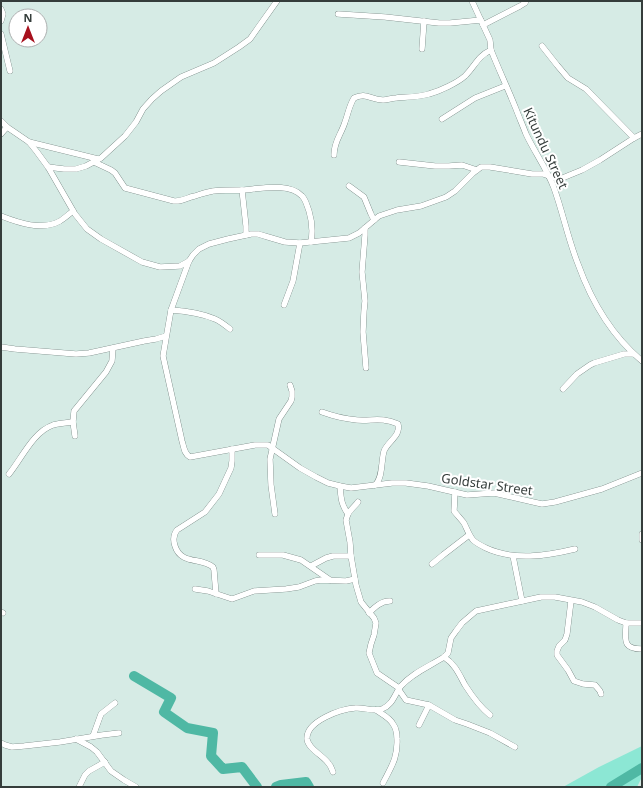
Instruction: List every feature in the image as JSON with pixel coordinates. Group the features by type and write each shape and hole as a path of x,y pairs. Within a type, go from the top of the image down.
{"street":[{"path":"48,167 69,170 76,169 96,161 125,136 136,122 143,109 152,99 170,84 181,76 214,63 250,39 277,1"},
{"name":"Kitundu Street","path":"472,1 490,40 491,50 527,136 554,187 577,263 585,282 609,325 633,354 642,361"},
{"path":"338,14 450,23 482,23 520,6 526,1"},
{"path":"1,9 3,14 1,21"},
{"path":"422,49 424,21"},
{"path":"1,34 10,71"},
{"path":"542,46 568,78 586,89 634,138"},
{"path":"334,155 334,147 343,128 351,103 355,97 363,95 384,100 390,98 406,98 442,90 465,76 480,57 491,50"},
{"path":"442,119 475,98 505,86"},
{"path":"1,122 29,142 96,161 115,173 125,188 178,202 214,191 268,188 290,190 302,196 306,202 312,230 311,242"},
{"path":"1,134 7,127"},
{"path":"399,162 435,166 462,165 477,170 486,166 532,174 543,174 560,179 582,170 642,134"},
{"path":"29,142 48,167 73,211 87,229 101,239 142,262 160,267 180,266 189,261"},
{"name":"Goldstar Street","path":"477,170 455,191 446,197 421,206 397,210 379,216 365,228 349,238 300,243 285,242 258,234 251,234 209,244 193,255 189,261 171,310 163,359 182,441 187,455 197,456 262,444 268,445 310,474 328,483 340,486 352,488 392,483 406,483 428,486 467,495 494,493 542,504 555,502 602,489 642,473"},
{"path":"349,186 364,197 374,220"},
{"path":"242,190 246,235"},
{"path":"1,216 10,220 37,226 60,221 73,211"},
{"path":"365,228 362,272 365,301 364,332 366,368"},
{"path":"284,305 293,281 300,243"},
{"path":"171,310 207,316 215,319 230,329"},
{"path":"1,347 76,354 89,353 166,336"},
{"path":"75,436 72,422 74,411 106,372 112,361 113,348"},
{"path":"563,390 577,374 590,365 624,354 633,354"},
{"path":"275,514 270,459 279,419 292,397 290,385"},
{"path":"322,412 348,419 390,420 398,424 399,429 384,451 380,478 375,485"},
{"path":"9,474 33,439 39,434 53,425 72,422"},
{"path":"216,594 213,567 211,565 184,557 176,549 173,538 177,530 205,512 219,494 231,468 232,449"},
{"path":"340,486 343,507 348,514"},
{"path":"455,492 454,511 463,521 474,541 484,547 493,551 522,557 575,549"},
{"path":"358,502 349,512 346,520 355,580 361,602 374,618 376,623 370,653 377,673 399,689 406,700 429,705 455,720 490,733 515,747"},
{"path":"642,534 642,540"},
{"path":"432,564 470,535"},
{"path":"259,555 294,557 311,566 330,580"},
{"path":"311,566 333,556 351,556"},
{"path":"513,556 522,601"},
{"path":"195,589 232,599 254,592 299,587 315,580 355,580"},
{"path":"333,772 329,764 310,746 307,740 308,734 312,728 327,716 346,709 356,708 376,710 386,707 399,689 412,676 444,657 448,653 451,638 469,616 476,611 541,597 555,597 582,602 626,623 642,623"},
{"path":"571,600 567,634 565,640 559,646 557,655 568,670 574,682 595,685 600,690 601,694"},
{"path":"369,613 385,601 390,601"},
{"path":"626,623 625,639 627,645 629,647 642,649"},
{"path":"444,657 457,670 480,707 490,716"},
{"path":"94,736 101,714 115,703"},
{"path":"419,725 429,705"},
{"path":"376,710 393,724 397,735 396,756 383,783"},
{"path":"1,743 12,747 24,746 60,742 102,734 119,733"},
{"path":"76,739 97,752 111,771 136,787"},
{"path":"79,787 85,775 89,771 105,762"}],"green space":[{"path":"642,746 642,777 637,787 563,787 599,767"}],"waterway":[{"path":"134,676 171,698 164,712 187,728 213,733 211,756 223,769 242,767 257,787"},
{"path":"611,787 642,768"},
{"path":"276,787 306,782 309,787"}]}
